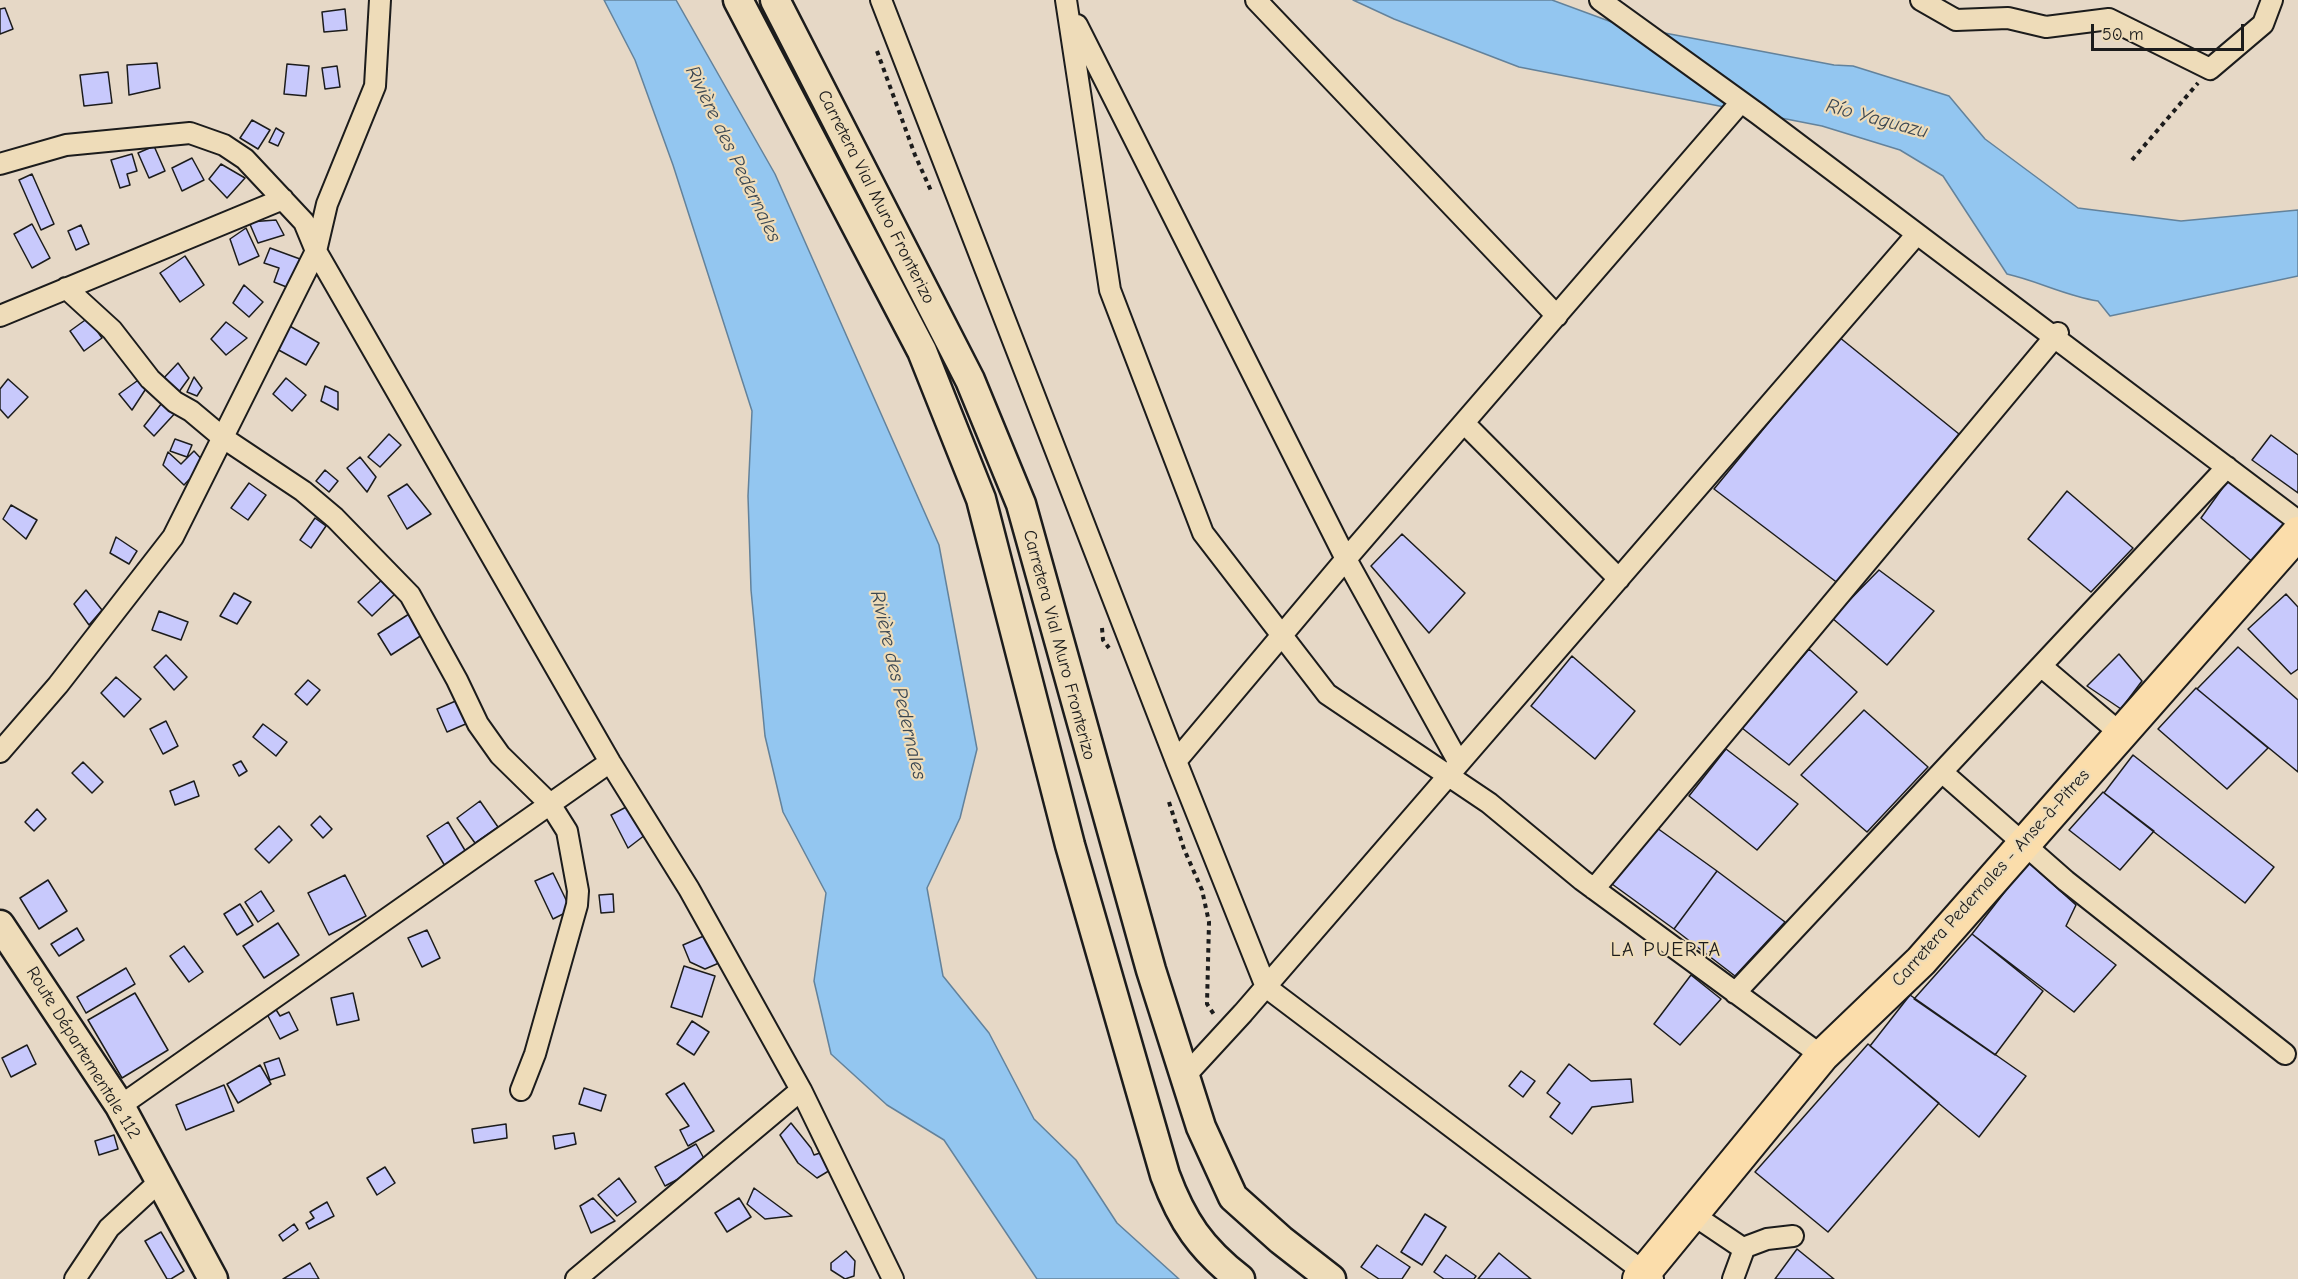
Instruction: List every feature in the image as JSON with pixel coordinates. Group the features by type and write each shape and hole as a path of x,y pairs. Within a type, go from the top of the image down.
{"main road":[{"name":"Carretera Pedernales - Anse-à-Pitres","path":"1646,1277 1692,1214 1822,1056 1921,961 2298,533"}],"street":[{"path":"0,752 58,685 172,537 316,251 327,204 375,86 380,0"},
{"name":"Carretera Vial Muro Fronterizo","path":"738,0 922,351 981,499 1070,845 1166,1175 1178,1210 1214,1259 1240,1279"},
{"name":"Carretera Vial Muro Fronterizo","path":"775,0 970,380 1021,504 1148,959 1201,1126 1233,1197 1281,1240 1331,1279"},
{"path":"881,0 1266,987 1646,1277"},
{"path":"1256,0 1557,316"},
{"path":"1600,0 1742,102 2298,521"},
{"path":"1921,0 1956,20 2008,18 2046,27 2109,19 2210,69 2263,24 2272,0"},
{"path":"1067,3 1453,770"},
{"path":"1067,3 1110,290 1203,532 1327,694 1453,770 1489,803 1594,889 1822,1056"},
{"path":"1176,761 1346,560 1742,102"},
{"path":"0,164 66,145 190,133 224,145 245,159 304,222 316,251 610,762 688,889 801,1090 893,1279"},
{"path":"0,316 284,199"},
{"path":"1185,1076 1266,987 1917,234"},
{"path":"66,288 112,330 150,379 175,402 191,411 222,438 303,491 327,511 402,586 410,595 458,680 478,724 500,755 550,804 567,831 578,891 577,905 541,1032 521,1090"},
{"path":"1594,889 2058,333"},
{"path":"1465,424 1619,579"},
{"path":"1735,993 2227,467"},
{"path":"2041,666 2120,733"},
{"path":"120,1106 610,762"},
{"path":"1942,772 2066,881 2285,1054"},
{"name":"Route Départementale 112","path":"0,925 120,1106 213,1279"},
{"path":"576,1279 801,1090"},
{"path":"75,1279 109,1228 160,1181"},
{"path":"1692,1214 1743,1248"},
{"path":"1743,1248 1767,1239 1793,1236"},
{"path":"1733,1279 1743,1248"}],"path":[{"path":"2132,160 2210,69"}],"water":[{"name":"Rivière des Pedernales","path":"604,0 676,0 775,174 939,545 977,749 960,818 927,888 943,976 989,1033 1034,1119 1076,1160 1117,1223 1179,1279 1037,1279 944,1140 887,1105 831,1054 814,981 826,893 783,812 765,736 751,590 748,496 752,411 673,165 635,60"},
{"name":"Río Yaguazu","path":"1353,0 1552,0 1617,24 1834,65 1853,66 1949,96 1985,139 2078,208 2181,221 2298,210 2298,276 2110,316 2098,301 2007,274 1943,176 1900,150 1822,126 1519,67 1394,19"}],"building":[{"path":"5,8 13,29 0,34 0,9"},
{"path":"345,9 347,30 324,32 322,12"},
{"path":"157,63 160,88 129,95 127,65"},
{"path":"287,64 309,66 306,96 284,94"},
{"path":"337,66 340,87 325,89 322,68"},
{"path":"108,72 112,103 84,106 80,75"},
{"path":"252,120 270,130 258,149 240,138"},
{"path":"276,128 284,133 278,146 269,142"},
{"path":"154,146 165,171 149,178 138,153"},
{"path":"132,154 137,171 127,174 130,185 120,188 111,160"},
{"path":"192,158 204,180 182,191 172,168"},
{"path":"221,164 245,178 227,198 209,179"},
{"path":"32,174 54,224 41,230 19,180"},
{"path":"276,220 284,235 258,243 249,222"},
{"path":"32,224 50,258 32,268 14,234"},
{"path":"81,225 89,244 76,250 68,231"},
{"path":"246,228 259,256 239,265 230,239"},
{"path":"270,248 300,259 289,288 274,282 279,268 264,263"},
{"path":"185,256 204,285 180,302 160,273"},
{"path":"244,285 263,302 249,317 233,303"},
{"path":"88,318 102,338 84,351 70,331"},
{"path":"226,322 247,338 226,355 211,339"},
{"path":"288,325 319,343 306,365 275,348"},
{"path":"1839,337 1959,434 1839,584 1714,489"},
{"path":"178,363 189,378 176,396 161,381"},
{"path":"194,377 202,388 197,396 187,392"},
{"path":"286,378 306,395 292,411 273,394"},
{"path":"8,379 28,397 8,418 0,409 0,389"},
{"path":"137,381 149,384 132,410 119,394"},
{"path":"325,386 338,392 338,410 321,401"},
{"path":"165,399 178,410 154,436 144,426"},
{"path":"389,434 401,445 380,467 368,457"},
{"path":"2271,435 2298,455 2298,493 2252,460"},
{"path":"175,439 192,445 187,457 170,451"},
{"path":"194,451 205,463 184,485 163,465 168,452 181,464"},
{"path":"360,457 376,477 367,492 347,468"},
{"path":"325,470 338,481 329,492 316,481"},
{"path":"2229,479 2291,525 2255,564 2201,518"},
{"path":"249,483 266,495 248,520 231,508"},
{"path":"407,484 431,514 407,529 388,496"},
{"path":"2067,491 2133,548 2091,592 2028,539"},
{"path":"11,505 37,520 26,539 3,519"},
{"path":"315,518 326,526 311,548 300,540"},
{"path":"1402,534 1465,593 1429,633 1371,566"},
{"path":"116,537 137,551 129,564 110,553"},
{"path":"1879,570 1934,611 1887,665 1832,618"},
{"path":"384,578 397,592 372,616 358,602"},
{"path":"86,590 102,610 89,625 74,604"},
{"path":"234,593 251,602 237,624 220,616"},
{"path":"2286,594 2298,607 2298,669 2291,674 2248,629"},
{"path":"159,611 188,622 181,640 152,630"},
{"path":"409,614 422,635 391,655 378,634"},
{"path":"2238,647 2298,700 2298,772 2197,689"},
{"path":"1809,649 1857,692 1789,765 1742,728"},
{"path":"2119,654 2142,681 2121,709 2087,686"},
{"path":"166,655 187,677 174,690 154,667"},
{"path":"1572,656 1635,711 1595,759 1531,706"},
{"path":"116,677 141,699 124,717 101,693"},
{"path":"308,680 320,690 307,705 295,694"},
{"path":"2196,688 2268,748 2227,789 2158,729"},
{"path":"458,700 468,723 447,732 437,709"},
{"path":"1864,710 1928,767 1867,832 1801,775"},
{"path":"166,721 178,746 163,754 150,729"},
{"path":"263,724 287,742 276,756 253,737"},
{"path":"1726,749 1798,804 1757,850 1689,796"},
{"path":"2133,755 2274,867 2245,903 2104,793"},
{"path":"241,761 247,771 239,776 233,765"},
{"path":"83,762 103,782 92,793 72,773"},
{"path":"194,781 199,796 175,805 170,791"},
{"path":"2103,792 2154,831 2120,870 2069,830"},
{"path":"480,801 498,827 475,843 457,818"},
{"path":"630,805 645,835 628,848 611,815"},
{"path":"37,809 46,819 34,831 25,822"},
{"path":"320,816 332,829 323,838 311,825"},
{"path":"448,822 466,852 445,866 427,836"},
{"path":"279,826 292,840 269,863 255,849"},
{"path":"1657,828 1717,871 1674,929 1612,884"},
{"path":"2028,862 2076,905 2066,926 2116,965 2074,1012 1972,934"},
{"path":"1717,871 1785,922 1735,976 1674,929"},
{"path":"553,873 571,910 553,919 535,881"},
{"path":"345,875 366,916 329,935 308,893"},
{"path":"48,880 67,911 39,929 20,898"},
{"path":"261,891 274,911 258,922 245,902"},
{"path":"613,894 614,912 601,913 599,895"},
{"path":"240,904 253,925 237,935 224,914"},
{"path":"278,923 299,955 264,978 243,946"},
{"path":"77,928 84,940 59,956 51,944"},
{"path":"427,930 440,958 422,967 408,938"},
{"path":"1972,934 2043,991 1995,1055 1914,999"},
{"path":"706,935 719,963 705,969 690,962 683,945"},
{"path":"184,946 203,972 189,982 170,956"},
{"path":"684,966 715,976 702,1017 671,1007"},
{"path":"126,968 135,984 86,1013 77,997"},
{"path":"1691,975 1721,999 1680,1045 1654,1024"},
{"path":"135,993 168,1050 122,1078 88,1020"},
{"path":"353,993 359,1020 337,1025 331,998"},
{"path":"1910,995 2026,1076 1979,1137 1870,1046"},
{"path":"275,1008 280,1016 289,1012 298,1030 280,1039 267,1014"},
{"path":"692,1021 709,1032 694,1055 677,1044"},
{"path":"1868,1044 1939,1103 1828,1232 1755,1172"},
{"path":"27,1045 36,1064 11,1077 2,1058"},
{"path":"279,1058 285,1075 270,1080 264,1063"},
{"path":"1569,1064 1591,1081 1631,1079 1633,1102 1592,1107 1572,1134 1550,1117 1560,1103 1547,1093"},
{"path":"260,1065 271,1084 238,1103 227,1084"},
{"path":"1521,1071 1535,1081 1523,1097 1509,1086"},
{"path":"684,1083 714,1131 688,1146 680,1130 689,1126 666,1094"},
{"path":"224,1085 234,1111 186,1130 176,1105"},
{"path":"584,1088 606,1095 601,1111 579,1104"},
{"path":"791,1123 814,1155 823,1152 832,1169 817,1178 798,1163 780,1135"},
{"path":"506,1124 507,1138 474,1143 472,1129"},
{"path":"574,1133 576,1144 555,1149 553,1136"},
{"path":"114,1135 118,1149 99,1155 95,1141"},
{"path":"696,1144 707,1164 665,1186 655,1167"},
{"path":"385,1167 395,1183 377,1195 367,1178"},
{"path":"619,1178 636,1202 617,1216 598,1195"},
{"path":"754,1188 792,1216 765,1219 747,1204"},
{"path":"593,1198 615,1221 591,1233 580,1206"},
{"path":"739,1198 751,1217 727,1232 715,1213"},
{"path":"327,1202 334,1216 309,1229 306,1223 314,1218 310,1212"},
{"path":"1425,1214 1446,1227 1422,1265 1401,1252"},
{"path":"294,1224 298,1230 283,1241 279,1235"},
{"path":"161,1232 184,1271 171,1279 167,1279 145,1241"},
{"path":"1377,1245 1410,1267 1402,1279 1379,1279 1361,1267"},
{"path":"1797,1249 1834,1279 1775,1279"},
{"path":"846,1251 855,1261 854,1276 845,1279 831,1270 831,1263"},
{"path":"1499,1253 1531,1279 1478,1279"},
{"path":"1446,1255 1476,1276 1474,1279 1444,1279 1434,1272"},
{"path":"310,1263 319,1279 283,1279"}],"district":[{"name":"LA PUERTA","path":"1666,950"}]}
